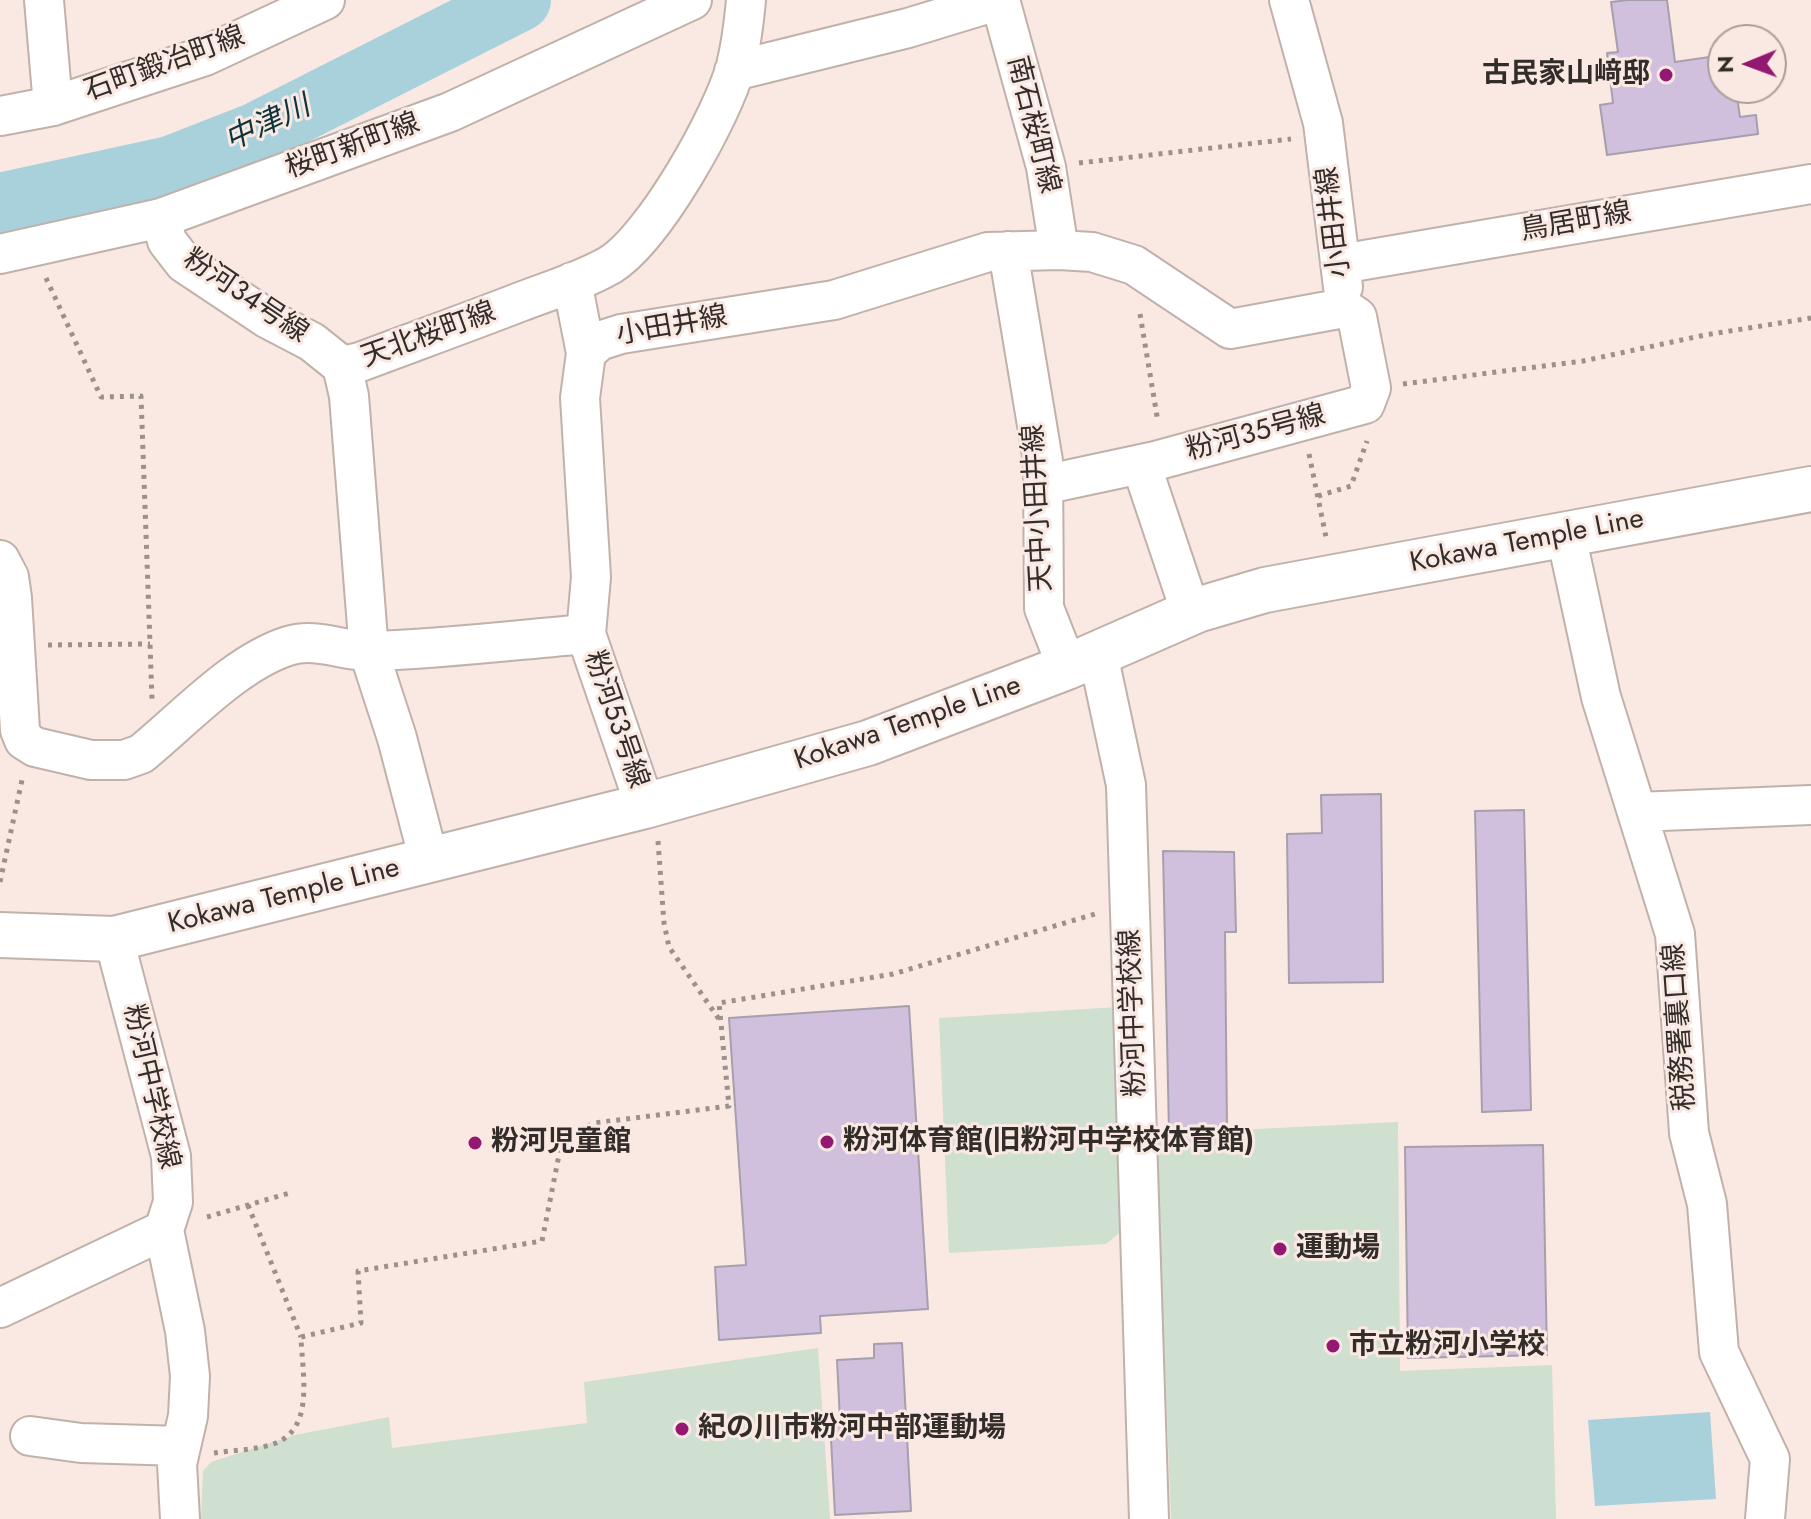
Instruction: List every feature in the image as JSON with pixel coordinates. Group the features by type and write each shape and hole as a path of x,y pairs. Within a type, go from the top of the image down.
{"main road":[{"name":"Kokawa Temple Line","path":"0,935 114,939 649,805 868,743 1082,660 1191,613 1265,590 1811,489"}],"street":[{"path":"44,0 53,106"},
{"name":"石町鍛冶町線","path":"0,116 53,106 205,56 325,0"},
{"name":"桜町新町線","path":"16,251 161,218 450,112 692,0"},
{"name":"天北桜町線","path":"429,860 397,738 369,652 349,396 342,366 572,282 610,264 630,249 643,234 701,141 734,71 746,0"},
{"path":"734,71 908,28 1000,0"},
{"name":"南石桜町線","path":"1000,0 1046,167 1059,250"},
{"name":"小田井線","path":"586,634 591,577 580,398 586,353 599,341 621,334 834,300 988,252 1008,251 1092,252 1134,265 1230,329 1344,308 1324,136 1289,0"},
{"name":"鳥居町線","path":"1341,264 1811,184"},
{"name":"粉河34号線","path":"161,218 167,241 184,263 268,319 312,342 342,366"},
{"name":"天中小田井線","path":"1008,251 1043,461 1044,608 1082,660"},
{"path":"572,282 586,353"},
{"path":"1344,308 1357,317 1366,397"},
{"name":"粉河35号線","path":"1043,485 1303,422 1366,397"},
{"path":"1152,461 1191,613"},
{"name":"税務署裏口線","path":"1566,535 1601,697 1675,934 1689,1133 1707,1204 1719,1352 1770,1459 1765,1519"},
{"path":"0,560 9,577 12,598 20,730 24,740 91,760 124,760 141,754 229,680 287,647 310,642 369,652 586,634"},
{"name":"粉河53号線","path":"586,634 649,805"},
{"name":"粉河中学校線","path":"1082,660 1126,785 1149,1519"},
{"path":"1637,812 1811,805"},
{"name":"粉河中学校線","path":"114,939 171,1156 173,1202 164,1230 185,1331 190,1376 188,1416 179,1452 180,1519"},
{"path":"0,1308 164,1230"},
{"path":"30,1436 179,1452"}],"path":[{"path":"1046,167 1324,136"},
{"path":"16,251 101,397 141,396 153,744"},
{"path":"1149,275 1137,298 1152,461"},
{"path":"1318,496 1351,486 1368,444 1366,397 1583,361 1705,335 1811,318"},
{"path":"1303,422 1334,578"},
{"path":"15,645 150,644"},
{"path":"0,882 29,743"},
{"path":"649,805 662,874 664,923 669,947 721,1023"},
{"path":"301,1337 361,1323 358,1271 542,1241 560,1150 571,1134 594,1123 729,1106 719,1003 893,974 1130,904"},
{"path":"164,1230 293,1192"},
{"path":"179,1452 275,1444 295,1432 302,1415 301,1337 248,1205"}],"green space":[{"path":"1118,1007 1124,1229 1106,1244 949,1253 939,1018"},
{"name":"運動場","path":"1398,1122 1400,1371 1552,1365 1556,1519 1171,1519 1156,1134"},
{"name":"紀の川市粉河中部運動場","path":"818,1348 830,1519 201,1519 203,1471 211,1462 295,1435 389,1417 392,1448 587,1423 584,1382"}],"water":[{"path":"1710,1412 1716,1499 1595,1506 1588,1420"}],"building":[{"name":"古民家山﨑邸","path":"1667,0 1675,62 1707,57 1707,104 1738,104 1740,117 1756,115 1758,134 1607,155 1600,105 1613,103 1607,53 1618,52 1611,2"},
{"path":"1381,794 1383,982 1289,983 1287,834 1322,833 1321,795"},
{"path":"1524,810 1531,1110 1482,1112 1475,811"},
{"path":"1163,851 1234,852 1236,932 1225,932 1227,1129 1169,1132"},
{"name":"粉河体育館(旧粉河中学校体育館)","path":"909,1006 928,1309 820,1316 821,1333 719,1340 715,1267 746,1265 729,1018"},
{"path":"1543,1145 1547,1355 1408,1358 1405,1147"},
{"path":"902,1343 911,1511 835,1515 830,1420 840,1420 837,1360 874,1358 874,1344"}],"waterway":[{"name":"中津川","path":"0,204 170,167 257,133 520,0"}],"place":[{"name":"古民家山﨑邸","path":"1666,75"},
{"name":"粉河体育館(旧粉河中学校体育館)","path":"827,1142"},
{"name":"粉河児童館","path":"475,1143"},
{"name":"運動場","path":"1280,1249"},
{"name":"市立粉河小学校","path":"1333,1346"},
{"name":"紀の川市粉河中部運動場","path":"682,1429"}]}
